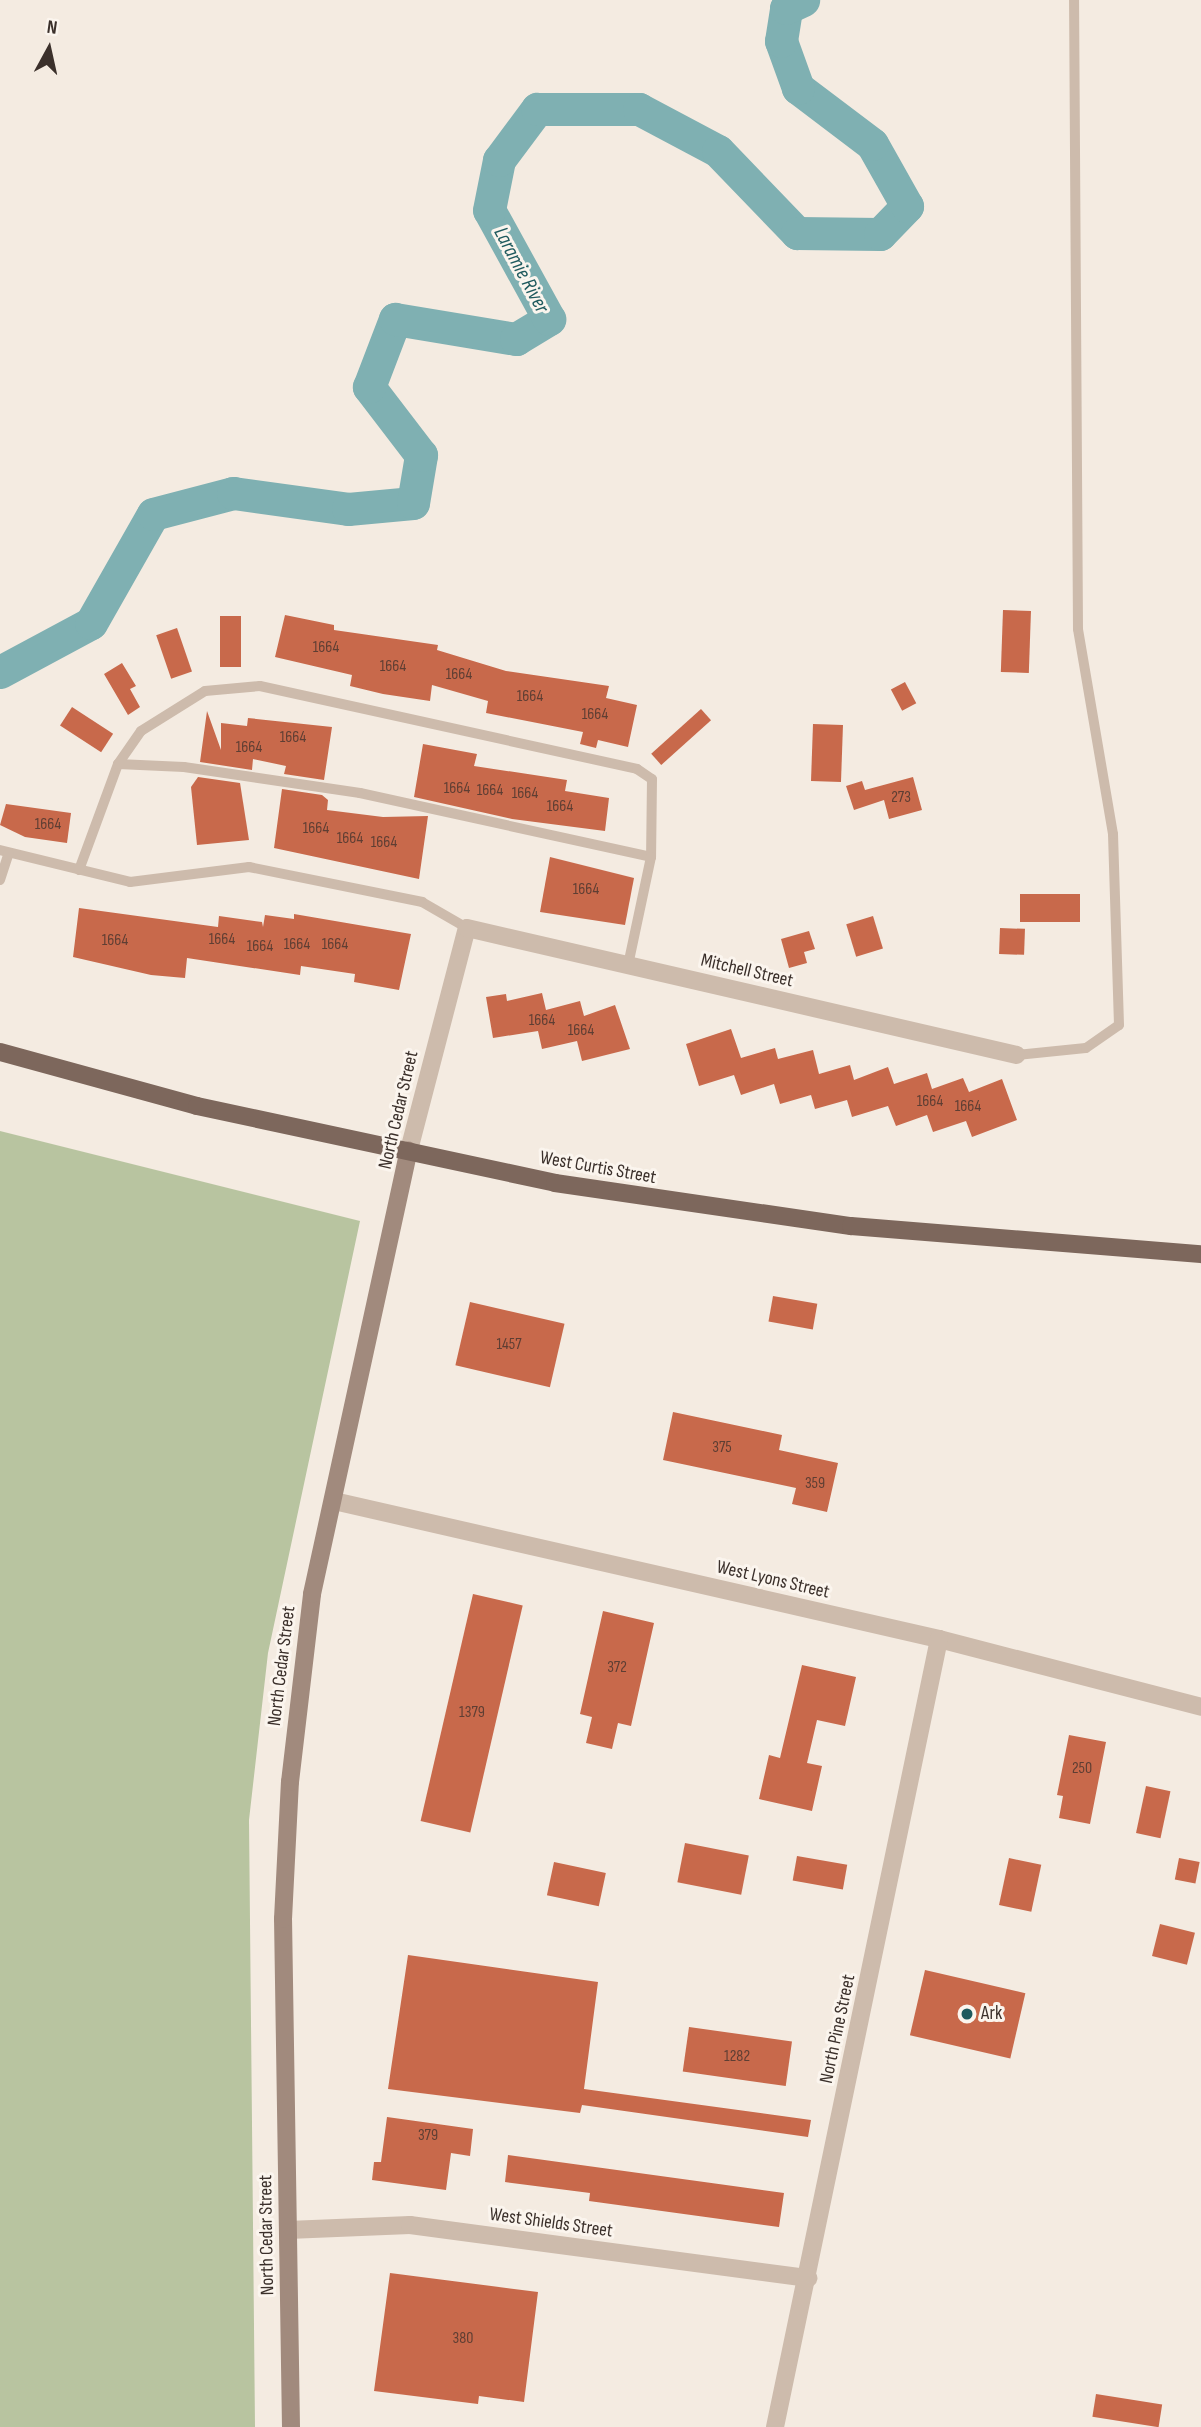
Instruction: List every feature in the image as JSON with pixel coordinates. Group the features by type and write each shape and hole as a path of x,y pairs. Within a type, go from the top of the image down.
{"main road":[{"name":"West Curtis Street","path":"0,1052 197,1106 555,1183 851,1226 1201,1254"}],"street":[{"name":"Mitchell Street","path":"467,928 1017,1055"},
{"name":"North Cedar Street","path":"291,2427 283,1919 288,1807 312,1594 410,1150 467,928"},
{"name":"West Lyons Street","path":"334,1502 939,1639 1201,1707"},
{"name":"North Pine Street","path":"775,2427 939,1639"},
{"name":"West Shields Street","path":"288,2230 410,2225 808,2278"}],"lane":[{"path":"1017,1055 1086,1048 1119,1025 1113,834 1078,629 1074,0"},
{"path":"79,870 118,764 141,731 170,708 205,691 260,687 637,769 652,779 656,797 651,857 628,965"},
{"path":"118,764 184,767 360,793 651,857"},
{"path":"0,880 5,852 130,882 249,867 422,902 467,928"}],"green space":[{"path":"0,1131 360,1221 268,1653 249,1820 255,2427 0,2427"}],"building":[{"path":"1003,610 1031,611 1029,673 1001,672"},
{"path":"285,615 334,625 334,630 438,645 437,650 506,671 609,686 606,698 637,705 628,747 598,740 596,748 580,744 583,732 486,713 488,701 432,685 430,701 350,686 352,675 275,657"},
{"path":"220,616 241,616 241,667 220,667"},
{"path":"177,628 192,671 171,679 156,635"},
{"path":"122,663 136,686 130,689 140,707 128,715 104,674"},
{"path":"905,682 916,703 902,711 891,690"},
{"path":"72,707 113,734 101,752 60,725"},
{"path":"701,709 711,720 661,765 651,754"},
{"path":"207,711 221,750 221,723 247,726 248,718 332,727 324,780 284,774 286,766 253,759 252,770 200,762"},
{"path":"813,724 843,725 841,782 811,781"},
{"path":"423,744 477,754 474,766 567,780 565,791 609,798 605,831 512,819 414,797"},
{"path":"198,777 240,783 249,840 197,845 191,787"},
{"path":"913,777 922,810 889,819 884,800 854,810 846,786 862,781 865,790"},
{"path":"282,789 322,795 328,800 327,810 383,817 428,816 419,879 274,848"},
{"path":"6,804 71,813 67,843 25,837 0,825"},
{"path":"550,857 634,878 625,925 540,912"},
{"path":"1020,894 1080,894 1080,922 1020,922"},
{"path":"79,908 218,927 219,916 262,922 263,927 265,915 294,919 294,914 411,934 399,990 354,982 355,974 301,966 300,975 187,958 185,978 151,975 73,957"},
{"path":"873,916 883,949 856,957 846,924"},
{"path":"1000,928 1025,929 1024,955 999,954"},
{"path":"809,931 815,949 804,952 807,963 789,968 781,939"},
{"path":"542,993 546,1010 580,1001 584,1016 615,1005 630,1049 582,1061 577,1041 542,1049 538,1031 493,1038 486,997 506,994 507,1001"},
{"path":"731,1029 741,1058 775,1048 778,1059 813,1050 819,1074 850,1065 854,1080 888,1067 894,1084 927,1073 932,1089 963,1078 969,1092 1002,1079 1017,1120 972,1137 966,1121 933,1132 927,1115 896,1126 888,1106 852,1117 847,1100 815,1109 811,1095 780,1104 774,1084 741,1095 734,1075 699,1086 686,1044"},
{"path":"773,1296 817,1304 813,1329 768,1322"},
{"path":"470,1302 565,1324 550,1387 455,1365"},
{"path":"673,1412 782,1435 779,1450 838,1463 827,1512 792,1504 796,1488 663,1460"},
{"path":"473,1594 523,1605 470,1833 421,1821"},
{"path":"603,1611 654,1623 631,1726 618,1723 612,1749 586,1743 592,1717 580,1714"},
{"path":"802,1665 856,1677 845,1726 817,1720 807,1763 822,1766 812,1811 759,1799 769,1755 780,1758"},
{"path":"1069,1735 1106,1742 1090,1824 1059,1818 1063,1796 1057,1795"},
{"path":"1146,1786 1170,1791 1160,1838 1136,1833"},
{"path":"685,1843 749,1855 741,1895 677,1882"},
{"path":"797,1856 847,1865 843,1889 793,1881"},
{"path":"1009,1858 1041,1865 1031,1912 999,1905"},
{"path":"1179,1858 1200,1862 1195,1884 1175,1880"},
{"path":"554,1862 606,1873 599,1906 547,1895"},
{"path":"1160,1924 1195,1933 1187,1965 1152,1956"},
{"path":"408,1955 598,1982 584,2089 811,2120 808,2137 582,2105 580,2113 388,2089"},
{"name":"Ark","path":"925,1970 1025,1993 1010,2058 910,2035"},
{"path":"689,2027 792,2041 786,2086 683,2072"},
{"path":"387,2117 473,2129 470,2156 451,2153 446,2190 372,2180 374,2162 381,2162"},
{"path":"508,2155 784,2193 779,2227 589,2201 590,2193 505,2182"},
{"path":"390,2273 538,2292 524,2402 479,2396 478,2404 374,2391"},
{"path":"1096,2394 1162,2404 1159,2427 1092,2417"}],"waterway":[{"name":"Laramie River","path":"0,672 91,623 153,514 233,493 348,509 413,503 421,455 369,387 395,319 516,339 549,319 489,210 499,160 537,109 639,109 718,151 797,233 880,234 907,206 872,144 798,88 781,41 786,8 803,0"}],"place":[{"name":"Ark","path":"967,2014"}]}
